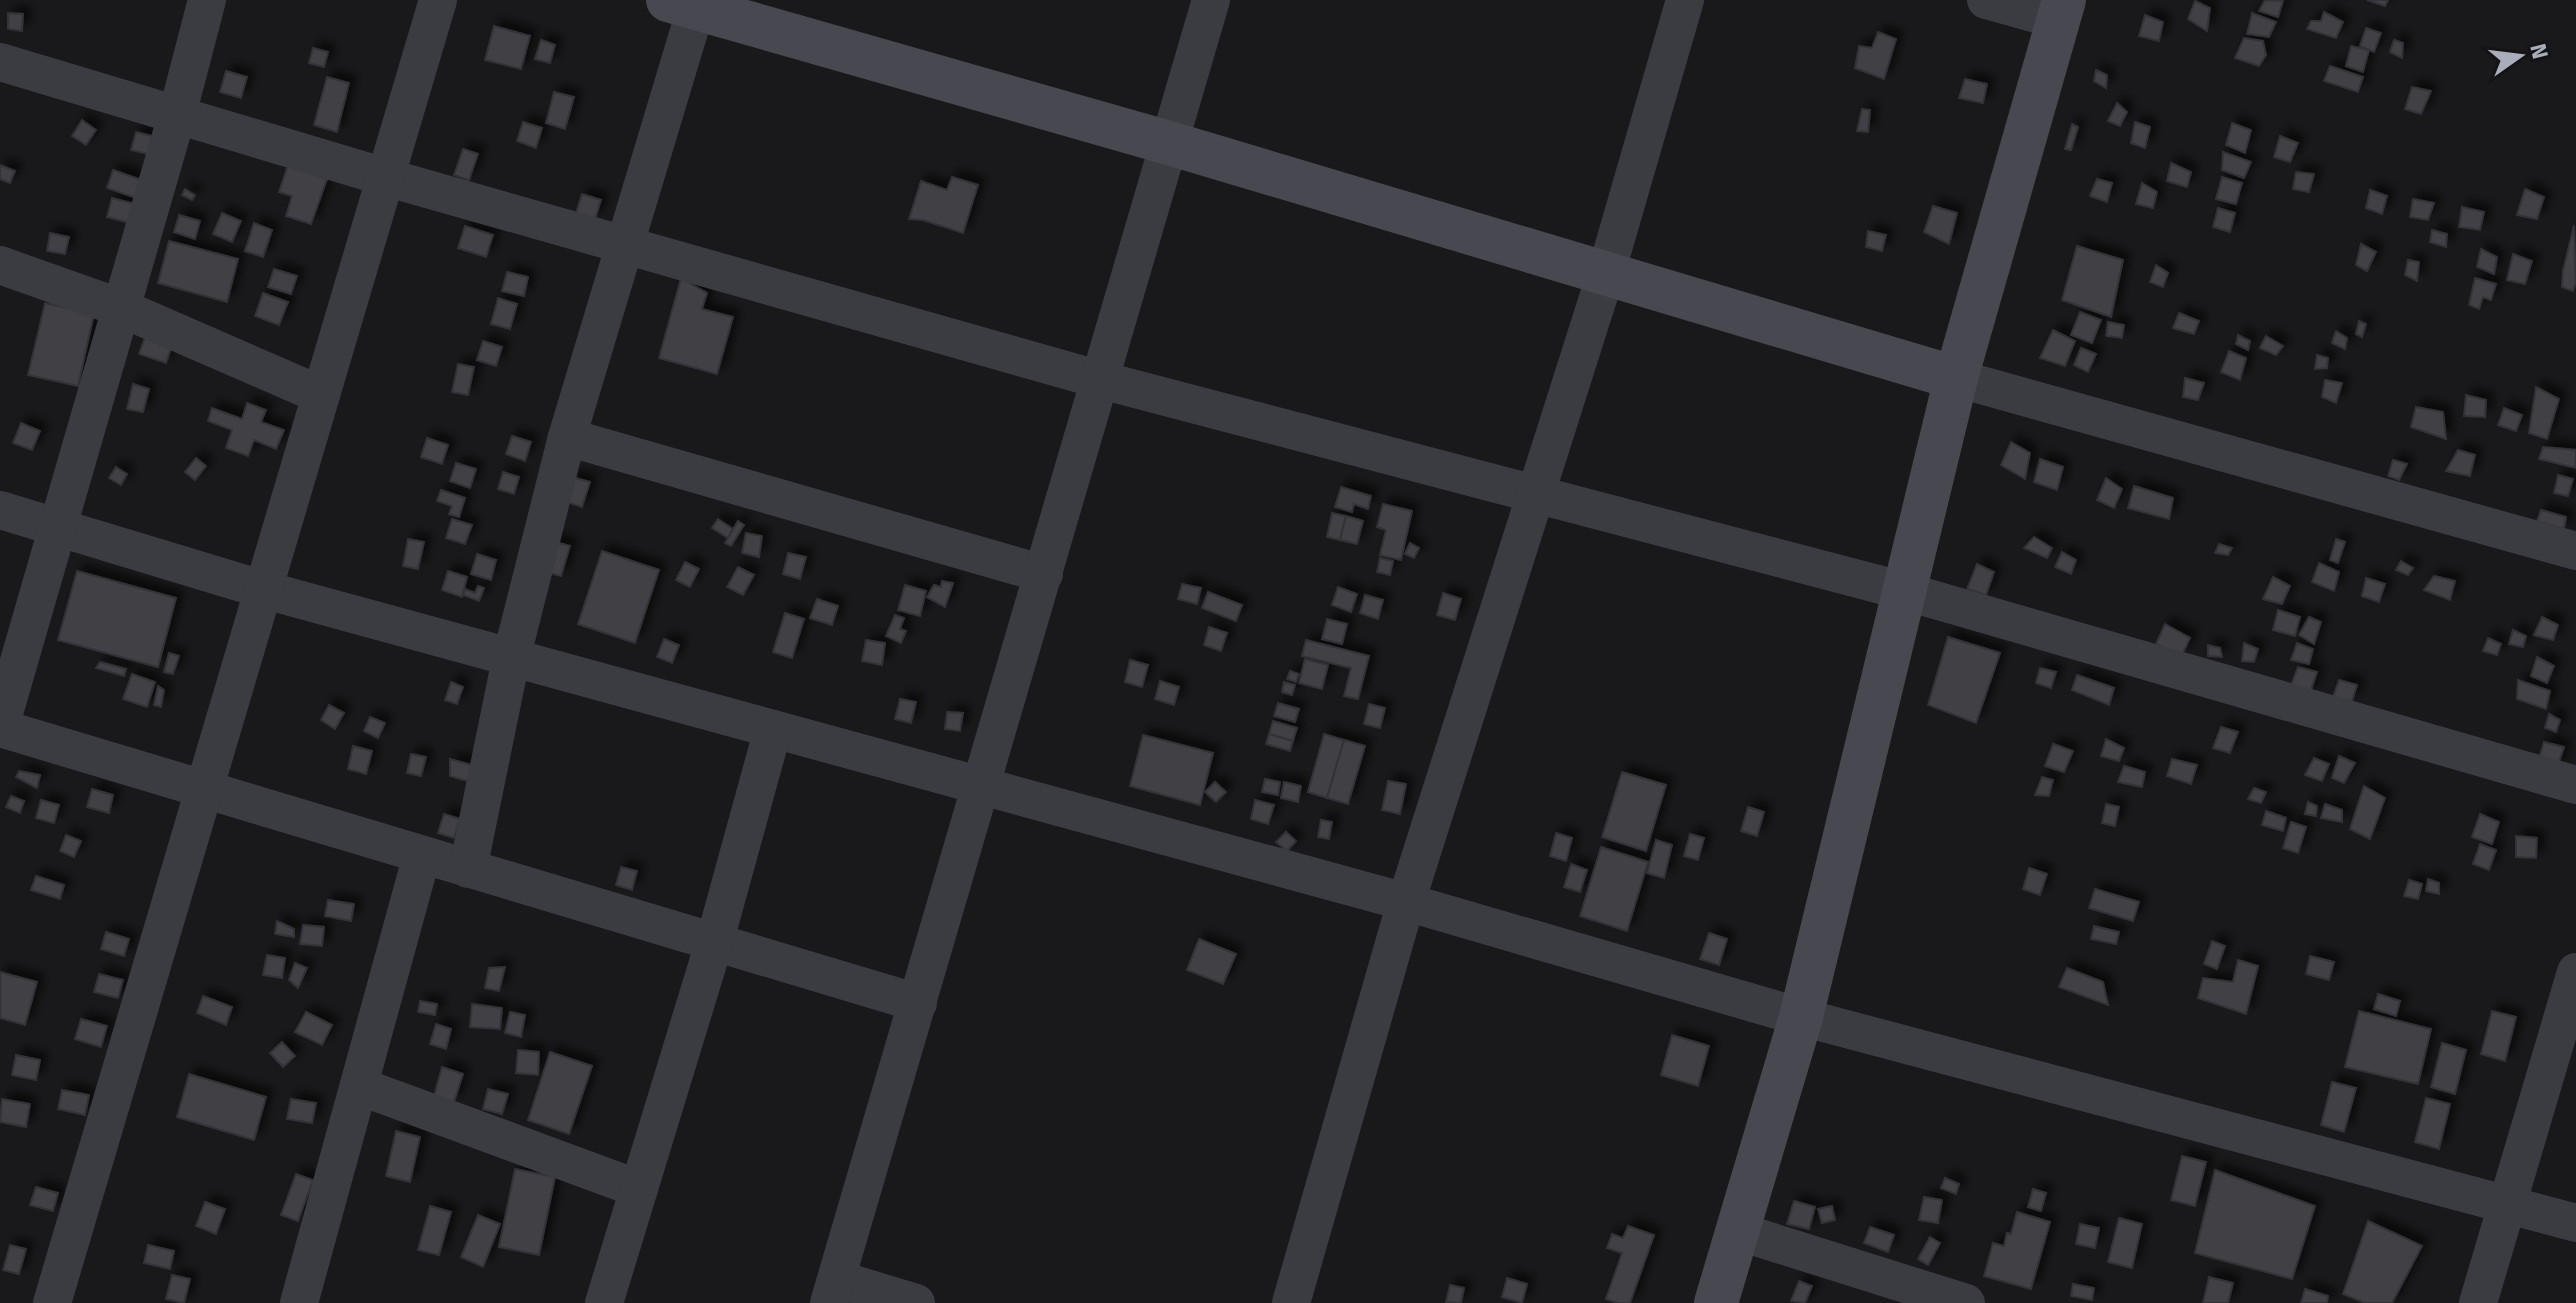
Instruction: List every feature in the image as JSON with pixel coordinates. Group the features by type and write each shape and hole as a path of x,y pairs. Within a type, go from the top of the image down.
{"street":[{"path":"207,0 177,115 0,727 918,1003"},
{"path":"52,1303 438,0"},
{"path":"916,1303 833,1291 1211,0"},
{"path":"1295,1302 1406,902 1606,273 1685,0"},
{"path":"1716,1303 1801,1017 1956,378 2061,10 1986,0"},
{"path":"468,869 511,659 567,437 625,245 682,4 1169,143 1956,378 2576,551"},
{"path":"0,62 385,177 1101,380 1904,591 2576,785"},
{"path":"0,265 121,308 321,395"},
{"path":"567,437 1044,574"},
{"path":"0,510 265,590 1406,902 1801,1017 2576,1223"},
{"path":"604,1303 715,940 773,729"},
{"path":"299,1303 422,855"},
{"path":"2478,1303 2576,972"},
{"path":"359,1086 639,1189"},
{"path":"1737,1231 1966,1303"}],"building":[{"path":"2265,0 2283,1 2278,17 2259,11"},
{"path":"2367,0 2388,0 2385,6"},
{"path":"2195,1 2210,8 2207,31 2188,19"},
{"path":"2324,12 2343,22 2336,38 2307,29 2311,21 2321,21"},
{"path":"8,13 23,14 22,31 8,29"},
{"path":"2252,13 2276,22 2269,37 2247,34"},
{"path":"2145,15 2163,22 2159,41 2139,36"},
{"path":"494,26 530,36 521,69 485,60"},
{"path":"2366,28 2381,33 2374,52 2360,46"},
{"path":"1878,32 1896,39 1884,79 1855,68 1859,46 1872,48"},
{"path":"2244,38 2263,41 2266,55 2259,66 2235,58"},
{"path":"541,40 555,45 550,63 535,59"},
{"path":"2394,40 2403,43 2402,58 2390,52"},
{"path":"2351,46 2369,50 2363,72 2346,66"},
{"path":"313,48 328,52 324,67 309,63"},
{"path":"2330,66 2363,77 2358,92 2324,81"},
{"path":"2096,70 2107,75 2106,88 2094,81"},
{"path":"226,71 247,77 241,98 220,92"},
{"path":"327,77 349,83 337,132 314,125"},
{"path":"1965,79 1987,84 1983,103 1959,98"},
{"path":"2412,87 2431,91 2421,114 2405,109"},
{"path":"554,92 574,97 565,129 546,123"},
{"path":"2117,103 2127,112 2120,126 2108,121"},
{"path":"1862,109 1870,110 1868,132 1857,131"},
{"path":"82,120 96,130 86,145 72,136"},
{"path":"523,122 542,128 536,148 517,141"},
{"path":"2135,122 2150,127 2145,148 2131,143"},
{"path":"2232,123 2251,130 2245,153 2226,145"},
{"path":"2072,124 2078,127 2071,150 2065,149"},
{"path":"136,132 152,136 148,154 131,150"},
{"path":"2280,136 2298,143 2290,162 2274,157"},
{"path":"463,149 478,154 469,180 454,175"},
{"path":"2223,152 2251,162 2244,178 2222,170"},
{"path":"2171,163 2191,172 2187,187 2167,181"},
{"path":"0,165 15,171 10,183 0,179"},
{"path":"288,165 327,179 311,224 286,216 292,196 279,192"},
{"path":"113,170 142,180 136,198 107,188"},
{"path":"2296,172 2314,174 2309,192 2293,189"},
{"path":"952,177 978,185 963,233 923,220 909,219 921,181 947,190"},
{"path":"2222,177 2242,183 2236,204 2216,199"},
{"path":"2097,179 2112,183 2107,202 2090,196"},
{"path":"2142,183 2157,192 2153,208 2136,204"},
{"path":"185,189 195,195 192,200 182,195"},
{"path":"2525,189 2544,197 2537,219 2517,215"},
{"path":"2370,190 2387,196 2382,214 2366,208"},
{"path":"582,194 601,200 595,219 576,213"},
{"path":"112,198 135,204 130,223 107,217"},
{"path":"2413,199 2434,203 2428,220 2410,217"},
{"path":"1933,206 1957,213 1949,244 1924,232"},
{"path":"2462,207 2484,212 2480,230 2459,227"},
{"path":"2218,208 2235,213 2230,232 2213,227"},
{"path":"222,213 241,221 232,242 213,234"},
{"path":"179,215 200,221 195,239 174,232"},
{"path":"254,223 272,230 263,257 245,251"},
{"path":"2574,225 2576,282 2573,291 2562,287"},
{"path":"465,226 493,235 486,257 458,248"},
{"path":"2432,230 2447,234 2446,247 2430,242"},
{"path":"1868,231 1886,235 1882,251 1866,247"},
{"path":"50,233 69,237 65,254 47,251"},
{"path":"169,241 238,259 227,302 158,283"},
{"path":"2361,244 2376,252 2367,271 2356,265"},
{"path":"2077,246 2123,260 2111,317 2062,300"},
{"path":"2481,249 2497,257 2494,274 2477,267"},
{"path":"2513,254 2532,261 2525,284 2507,280"},
{"path":"2408,260 2419,262 2417,281 2405,275"},
{"path":"2156,265 2168,273 2163,287 2150,282"},
{"path":"274,269 297,276 291,294 268,287"},
{"path":"507,272 528,277 524,296 502,291"},
{"path":"681,278 707,293 702,309 733,317 717,374 659,358"},
{"path":"2475,278 2496,284 2491,300 2483,297 2479,309 2469,305"},
{"path":"263,293 288,302 279,325 255,316"},
{"path":"498,298 517,304 510,329 491,324"},
{"path":"45,303 94,314 78,386 28,375"},
{"path":"2080,312 2101,320 2092,343 2071,335"},
{"path":"2179,313 2199,321 2194,334 2173,328"},
{"path":"2359,321 2366,324 2362,337 2356,334"},
{"path":"2108,322 2124,325 2122,338 2106,336"},
{"path":"2053,330 2075,341 2065,366 2040,358"},
{"path":"2336,331 2347,338 2345,349 2332,343"},
{"path":"147,332 173,342 166,363 139,354"},
{"path":"2238,335 2250,341 2248,350 2236,344"},
{"path":"2266,336 2283,346 2276,355 2260,348"},
{"path":"483,341 502,347 496,366 477,360"},
{"path":"2081,348 2096,354 2088,372 2074,365"},
{"path":"2229,351 2246,358 2240,380 2221,372"},
{"path":"2317,355 2328,358 2327,368 2315,369"},
{"path":"458,364 474,367 468,395 452,392"},
{"path":"2185,378 2204,383 2198,400 2183,397"},
{"path":"2325,380 2342,383 2336,403 2322,397"},
{"path":"133,384 149,389 143,412 127,409"},
{"path":"2536,387 2559,399 2547,439 2529,433"},
{"path":"2466,395 2486,400 2485,417 2464,416"},
{"path":"247,403 266,410 261,422 284,430 276,449 254,440 248,456 226,448 232,430 208,421 212,408 242,419"},
{"path":"2416,407 2443,412 2446,439 2411,427"},
{"path":"2504,408 2522,415 2516,431 2498,425"},
{"path":"21,423 40,431 32,450 13,443"},
{"path":"512,436 531,442 525,461 506,454"},
{"path":"427,438 448,445 442,464 421,457"},
{"path":"2011,442 2030,453 2025,479 2001,465"},
{"path":"2543,447 2576,450 2576,468 2539,459"},
{"path":"2458,450 2475,455 2470,476 2446,471"},
{"path":"196,458 206,466 195,480 185,472"},
{"path":"2040,459 2063,467 2057,490 2034,482"},
{"path":"2393,460 2407,464 2399,480 2388,476"},
{"path":"456,463 476,469 470,488 450,481"},
{"path":"116,467 127,474 121,485 109,478"},
{"path":"503,472 519,477 514,494 498,489"},
{"path":"2558,475 2573,479 2568,496 2554,493"},
{"path":"572,477 590,482 582,507 564,501"},
{"path":"2106,478 2122,489 2114,508 2097,500"},
{"path":"2134,486 2173,498 2169,519 2128,508"},
{"path":"1341,487 1371,496 1368,509 1354,504 1352,512 1335,507"},
{"path":"441,490 465,498 459,517 449,514 452,506 437,501"},
{"path":"1383,504 1412,511 1401,560 1380,555 1386,530 1377,527"},
{"path":"2541,510 2566,517 2564,529 2537,521"},
{"path":"1332,513 1346,516 1340,540 1327,537"},
{"path":"1346,516 1363,521 1357,544 1340,540"},
{"path":"452,519 472,525 465,544 446,538"},
{"path":"718,519 733,529 728,538 712,528"},
{"path":"738,521 744,525 731,546 725,543"},
{"path":"746,533 762,536 759,557 742,553"},
{"path":"2034,537 2052,548 2047,558 2024,548"},
{"path":"408,539 424,542 418,569 403,566"},
{"path":"2336,539 2345,542 2338,563 2330,560"},
{"path":"552,541 570,546 561,576 543,571"},
{"path":"1410,543 1419,548 1414,558 1405,554"},
{"path":"2219,544 2232,548 2228,555 2215,553"},
{"path":"602,551 659,570 635,643 578,624"},
{"path":"2062,552 2076,560 2071,574 2055,567"},
{"path":"788,553 806,557 800,579 783,574"},
{"path":"477,554 496,560 491,580 471,574"},
{"path":"1380,558 1393,561 1390,575 1377,572"},
{"path":"2401,561 2413,568 2408,575 2396,570"},
{"path":"685,562 699,569 690,587 676,580"},
{"path":"2319,563 2339,572 2334,591 2312,582"},
{"path":"1977,564 1994,572 1986,595 1967,589"},
{"path":"738,567 754,575 743,595 727,587"},
{"path":"77,571 176,598 158,667 58,640"},
{"path":"448,571 467,577 462,597 442,590"},
{"path":"2434,576 2455,581 2450,600 2424,590"},
{"path":"2273,577 2290,586 2282,604 2263,599"},
{"path":"2366,578 2385,584 2379,602 2362,596"},
{"path":"942,581 953,583 945,607 927,597 934,585 941,587"},
{"path":"1182,584 1201,588 1197,604 1178,599"},
{"path":"905,585 926,591 920,616 898,610"},
{"path":"478,586 484,588 479,601 463,595 465,589 475,593"},
{"path":"1338,587 1357,594 1351,612 1332,605"},
{"path":"1208,592 1242,605 1236,621 1202,608"},
{"path":"1443,593 1461,599 1455,620 1437,615"},
{"path":"1365,595 1383,600 1378,619 1360,613"},
{"path":"817,599 838,606 832,625 810,618"},
{"path":"2278,610 2300,617 2295,636 2273,630"},
{"path":"785,613 804,619 792,658 773,652"},
{"path":"895,615 904,618 900,629 906,631 901,643 886,636"},
{"path":"2309,617 2321,622 2314,644 2299,635"},
{"path":"2542,617 2558,625 2553,640 2534,635"},
{"path":"1327,619 1347,624 1342,644 1322,639"},
{"path":"2165,624 2190,638 2182,655 2156,644"},
{"path":"1209,627 1227,633 1221,651 1204,645"},
{"path":"2513,630 2526,636 2523,647 2509,644"},
{"path":"1948,637 2000,653 1976,723 1928,705"},
{"path":"2488,638 2501,644 2497,655 2483,651"},
{"path":"664,639 679,645 672,663 657,657"},
{"path":"866,640 885,643 882,665 862,661"},
{"path":"1306,640 1369,656 1358,699 1344,696 1351,668 1302,656"},
{"path":"2244,643 2258,649 2254,662 2242,661"},
{"path":"2297,643 2313,649 2309,664 2291,660"},
{"path":"2208,645 2220,648 2222,657 2208,656"},
{"path":"169,653 179,656 173,674 164,672"},
{"path":"2537,657 2554,666 2547,683 2531,676"},
{"path":"1305,659 1328,665 1322,689 1299,683"},
{"path":"1130,660 1148,665 1142,687 1125,682"},
{"path":"100,662 126,669 124,676 96,668"},
{"path":"2298,667 2317,672 2310,693 2290,688"},
{"path":"2040,668 2056,672 2051,688 2036,683"},
{"path":"1290,671 1299,674 1296,682 1287,679"},
{"path":"132,674 155,682 147,707 123,699"},
{"path":"2077,675 2114,688 2109,705 2072,690"},
{"path":"2339,680 2357,685 2352,701 2333,697"},
{"path":"2518,680 2550,691 2546,709 2517,699"},
{"path":"1160,681 1179,687 1174,705 1155,699"},
{"path":"451,682 463,687 457,704 445,700"},
{"path":"1284,682 1295,685 1292,695 1282,692"},
{"path":"158,686 164,690 161,707 154,705"},
{"path":"900,699 916,702 911,723 895,719"},
{"path":"1278,703 1299,709 1295,722 1274,716"},
{"path":"1369,704 1385,708 1380,728 1364,724"},
{"path":"329,705 344,713 335,729 321,720"},
{"path":"947,712 963,713 960,731 945,729"},
{"path":"2549,714 2560,720 2556,732 2545,728"},
{"path":"370,717 385,723 378,738 364,731"},
{"path":"1273,721 1297,728 1293,741 1269,734"},
{"path":"2221,727 2238,732 2230,753 2213,748"},
{"path":"1269,734 1293,741 1290,751 1266,744"},
{"path":"1324,734 1344,740 1327,798 1308,792"},
{"path":"1143,735 1213,753 1200,805 1130,786"},
{"path":"2106,739 2124,748 2119,761 2101,756"},
{"path":"1344,740 1365,746 1348,804 1327,798"},
{"path":"2544,742 2564,747 2557,768 2538,762"},
{"path":"2053,744 2073,751 2064,772 2045,766"},
{"path":"353,746 372,751 366,774 348,769"},
{"path":"411,754 426,757 421,776 407,773"},
{"path":"2339,756 2355,763 2344,783 2332,778"},
{"path":"2314,758 2329,764 2322,781 2305,775"},
{"path":"450,759 475,766 471,782 450,776"},
{"path":"2172,759 2197,765 2191,784 2167,776"},
{"path":"2124,766 2145,772 2142,787 2118,782"},
{"path":"19,771 40,775 37,788 16,777"},
{"path":"1622,772 1666,785 1646,851 1602,837"},
{"path":"2042,777 2053,780 2049,796 2035,795"},
{"path":"1265,779 1280,782 1278,795 1262,792"},
{"path":"1388,781 1406,784 1400,814 1382,810"},
{"path":"1215,782 1226,792 1216,802 1205,792"},
{"path":"1284,782 1301,786 1298,802 1281,798"},
{"path":"2364,786 2385,798 2370,839 2350,829"},
{"path":"2254,788 2266,792 2261,803 2248,799"},
{"path":"92,789 113,795 109,813 87,807"},
{"path":"11,796 24,801 20,813 6,807"},
{"path":"41,800 59,805 54,823 36,818"},
{"path":"1255,800 1274,805 1268,824 1251,819"},
{"path":"2308,802 2317,806 2316,816 2305,814"},
{"path":"2106,804 2119,807 2115,826 2102,823"},
{"path":"2325,804 2342,810 2342,822 2321,818"},
{"path":"1748,807 1764,812 1757,836 1741,831"},
{"path":"2266,811 2286,818 2283,831 2262,825"},
{"path":"444,814 460,819 454,838 438,833"},
{"path":"2480,814 2499,822 2492,844 2472,837"},
{"path":"1321,820 1332,822 1329,839 1318,837"},
{"path":"2291,822 2306,827 2298,853 2283,848"},
{"path":"1286,832 1296,841 1287,851 1276,842"},
{"path":"1556,833 1572,838 1566,861 1550,856"},
{"path":"1690,834 1704,838 1698,860 1684,856"},
{"path":"66,835 81,841 74,857 60,851"},
{"path":"2516,836 2537,838 2536,858 2516,857"},
{"path":"1656,840 1672,845 1664,878 1647,873"},
{"path":"2480,844 2496,850 2489,870 2473,864"},
{"path":"1601,847 1648,862 1627,931 1580,916"},
{"path":"1571,864 1587,870 1580,892 1564,887"},
{"path":"621,867 637,871 632,890 616,885"},
{"path":"2029,868 2047,874 2040,895 2023,889"},
{"path":"36,876 64,885 60,899 31,890"},
{"path":"2428,879 2439,883 2439,894 2426,891"},
{"path":"2409,880 2422,884 2418,899 2404,896"},
{"path":"2095,889 2139,902 2133,921 2089,908"},
{"path":"328,900 354,904 351,921 325,916"},
{"path":"277,921 294,929 294,937 275,934"},
{"path":"303,925 324,927 322,946 300,944"},
{"path":"2094,926 2119,932 2116,944 2091,939"},
{"path":"106,932 129,939 124,956 101,949"},
{"path":"1709,933 1727,939 1719,965 1700,959"},
{"path":"1199,939 1236,954 1223,984 1187,970"},
{"path":"2212,941 2225,946 2217,969 2204,964"},
{"path":"267,955 285,958 282,978 263,975"},
{"path":"2310,956 2334,962 2329,980 2306,974"},
{"path":"2238,960 2258,966 2246,1014 2198,998 2203,978 2233,982"},
{"path":"295,963 307,968 298,988 289,980"},
{"path":"505,967 499,991 485,988 489,968"},
{"path":"2067,968 2103,982 2108,1005 2059,987"},
{"path":"0,972 37,982 25,1025 0,1018"},
{"path":"99,974 123,980 118,998 94,992"},
{"path":"2378,994 2400,1001 2396,1016 2374,1009"},
{"path":"203,996 232,1007 226,1025 197,1013"},
{"path":"420,1001 437,1004 435,1015 418,1012"},
{"path":"472,1004 502,1008 500,1029 470,1027"},
{"path":"2359,1011 2431,1029 2418,1084 2345,1067"},
{"path":"2492,1011 2516,1017 2505,1061 2481,1054"},
{"path":"306,1012 332,1025 322,1045 295,1032"},
{"path":"510,1012 525,1015 521,1037 505,1033"},
{"path":"81,1019 107,1026 101,1047 75,1039"},
{"path":"436,1024 451,1029 446,1049 430,1044"},
{"path":"1672,1035 1709,1046 1698,1086 1661,1075"},
{"path":"282,1042 295,1056 283,1067 270,1053"},
{"path":"2442,1043 2466,1050 2455,1094 2431,1087"},
{"path":"518,1050 539,1052 538,1075 516,1073"},
{"path":"550,1052 592,1066 569,1134 528,1120"},
{"path":"16,1055 40,1060 36,1080 12,1075"},
{"path":"442,1067 463,1074 454,1102 434,1096"},
{"path":"189,1074 266,1097 254,1140 177,1117"},
{"path":"2332,1082 2356,1088 2344,1132 2321,1125"},
{"path":"488,1089 508,1094 502,1114 483,1109"},
{"path":"62,1090 89,1095 85,1115 58,1109"},
{"path":"2426,1098 2450,1104 2439,1149 2415,1142"},
{"path":"2,1099 30,1104 26,1127 0,1122"},
{"path":"291,1099 316,1103 312,1123 287,1119"},
{"path":"396,1131 420,1137 410,1182 386,1176"},
{"path":"2182,1156 2206,1162 2195,1206 2171,1200"},
{"path":"515,1169 555,1177 539,1255 499,1247"},
{"path":"2215,1170 2315,1206 2292,1279 2195,1253"},
{"path":"296,1174 313,1180 298,1221 281,1215"},
{"path":"1945,1178 1959,1184 1956,1194 1941,1188"},
{"path":"36,1187 58,1193 53,1211 30,1205"},
{"path":"2033,1189 2046,1193 2041,1211 2028,1207"},
{"path":"1924,1197 1942,1200 1938,1223 1919,1220"},
{"path":"1794,1201 1815,1207 1809,1229 1787,1224"},
{"path":"205,1202 225,1209 216,1234 196,1226"},
{"path":"430,1206 451,1212 439,1255 418,1250"},
{"path":"1832,1206 1835,1220 1822,1223 1818,1209"},
{"path":"2017,1212 2050,1222 2031,1289 1984,1276 1993,1243 2004,1246"},
{"path":"478,1215 500,1224 483,1267 461,1257"},
{"path":"2119,1218 2142,1224 2132,1268 2108,1262"},
{"path":"2368,1221 2422,1246 2392,1303 2365,1303 2343,1294"},
{"path":"2080,1224 2099,1228 2095,1248 2076,1244"},
{"path":"1628,1226 1654,1235 1630,1303 1618,1303 1606,1299 1622,1253 1607,1248 1612,1234 1623,1238"},
{"path":"1870,1227 1894,1235 1888,1252 1864,1243"},
{"path":"1930,1237 1940,1243 1928,1265 1918,1259"},
{"path":"10,1245 26,1249 19,1274 3,1270"},
{"path":"148,1245 174,1251 170,1269 144,1263"},
{"path":"172,1275 190,1279 184,1303 166,1299"},
{"path":"2209,1277 2233,1283 2228,1303 2203,1303"},
{"path":"1507,1278 1527,1284 1522,1303 1502,1297"},
{"path":"1799,1281 1812,1286 1805,1303 1791,1301"},
{"path":"2073,1284 2094,1288 2092,1300 2071,1296"},
{"path":"1450,1285 1464,1288 1461,1303 1446,1302"},
{"path":"2305,1289 2328,1296 2327,1303 2301,1303"}]}
